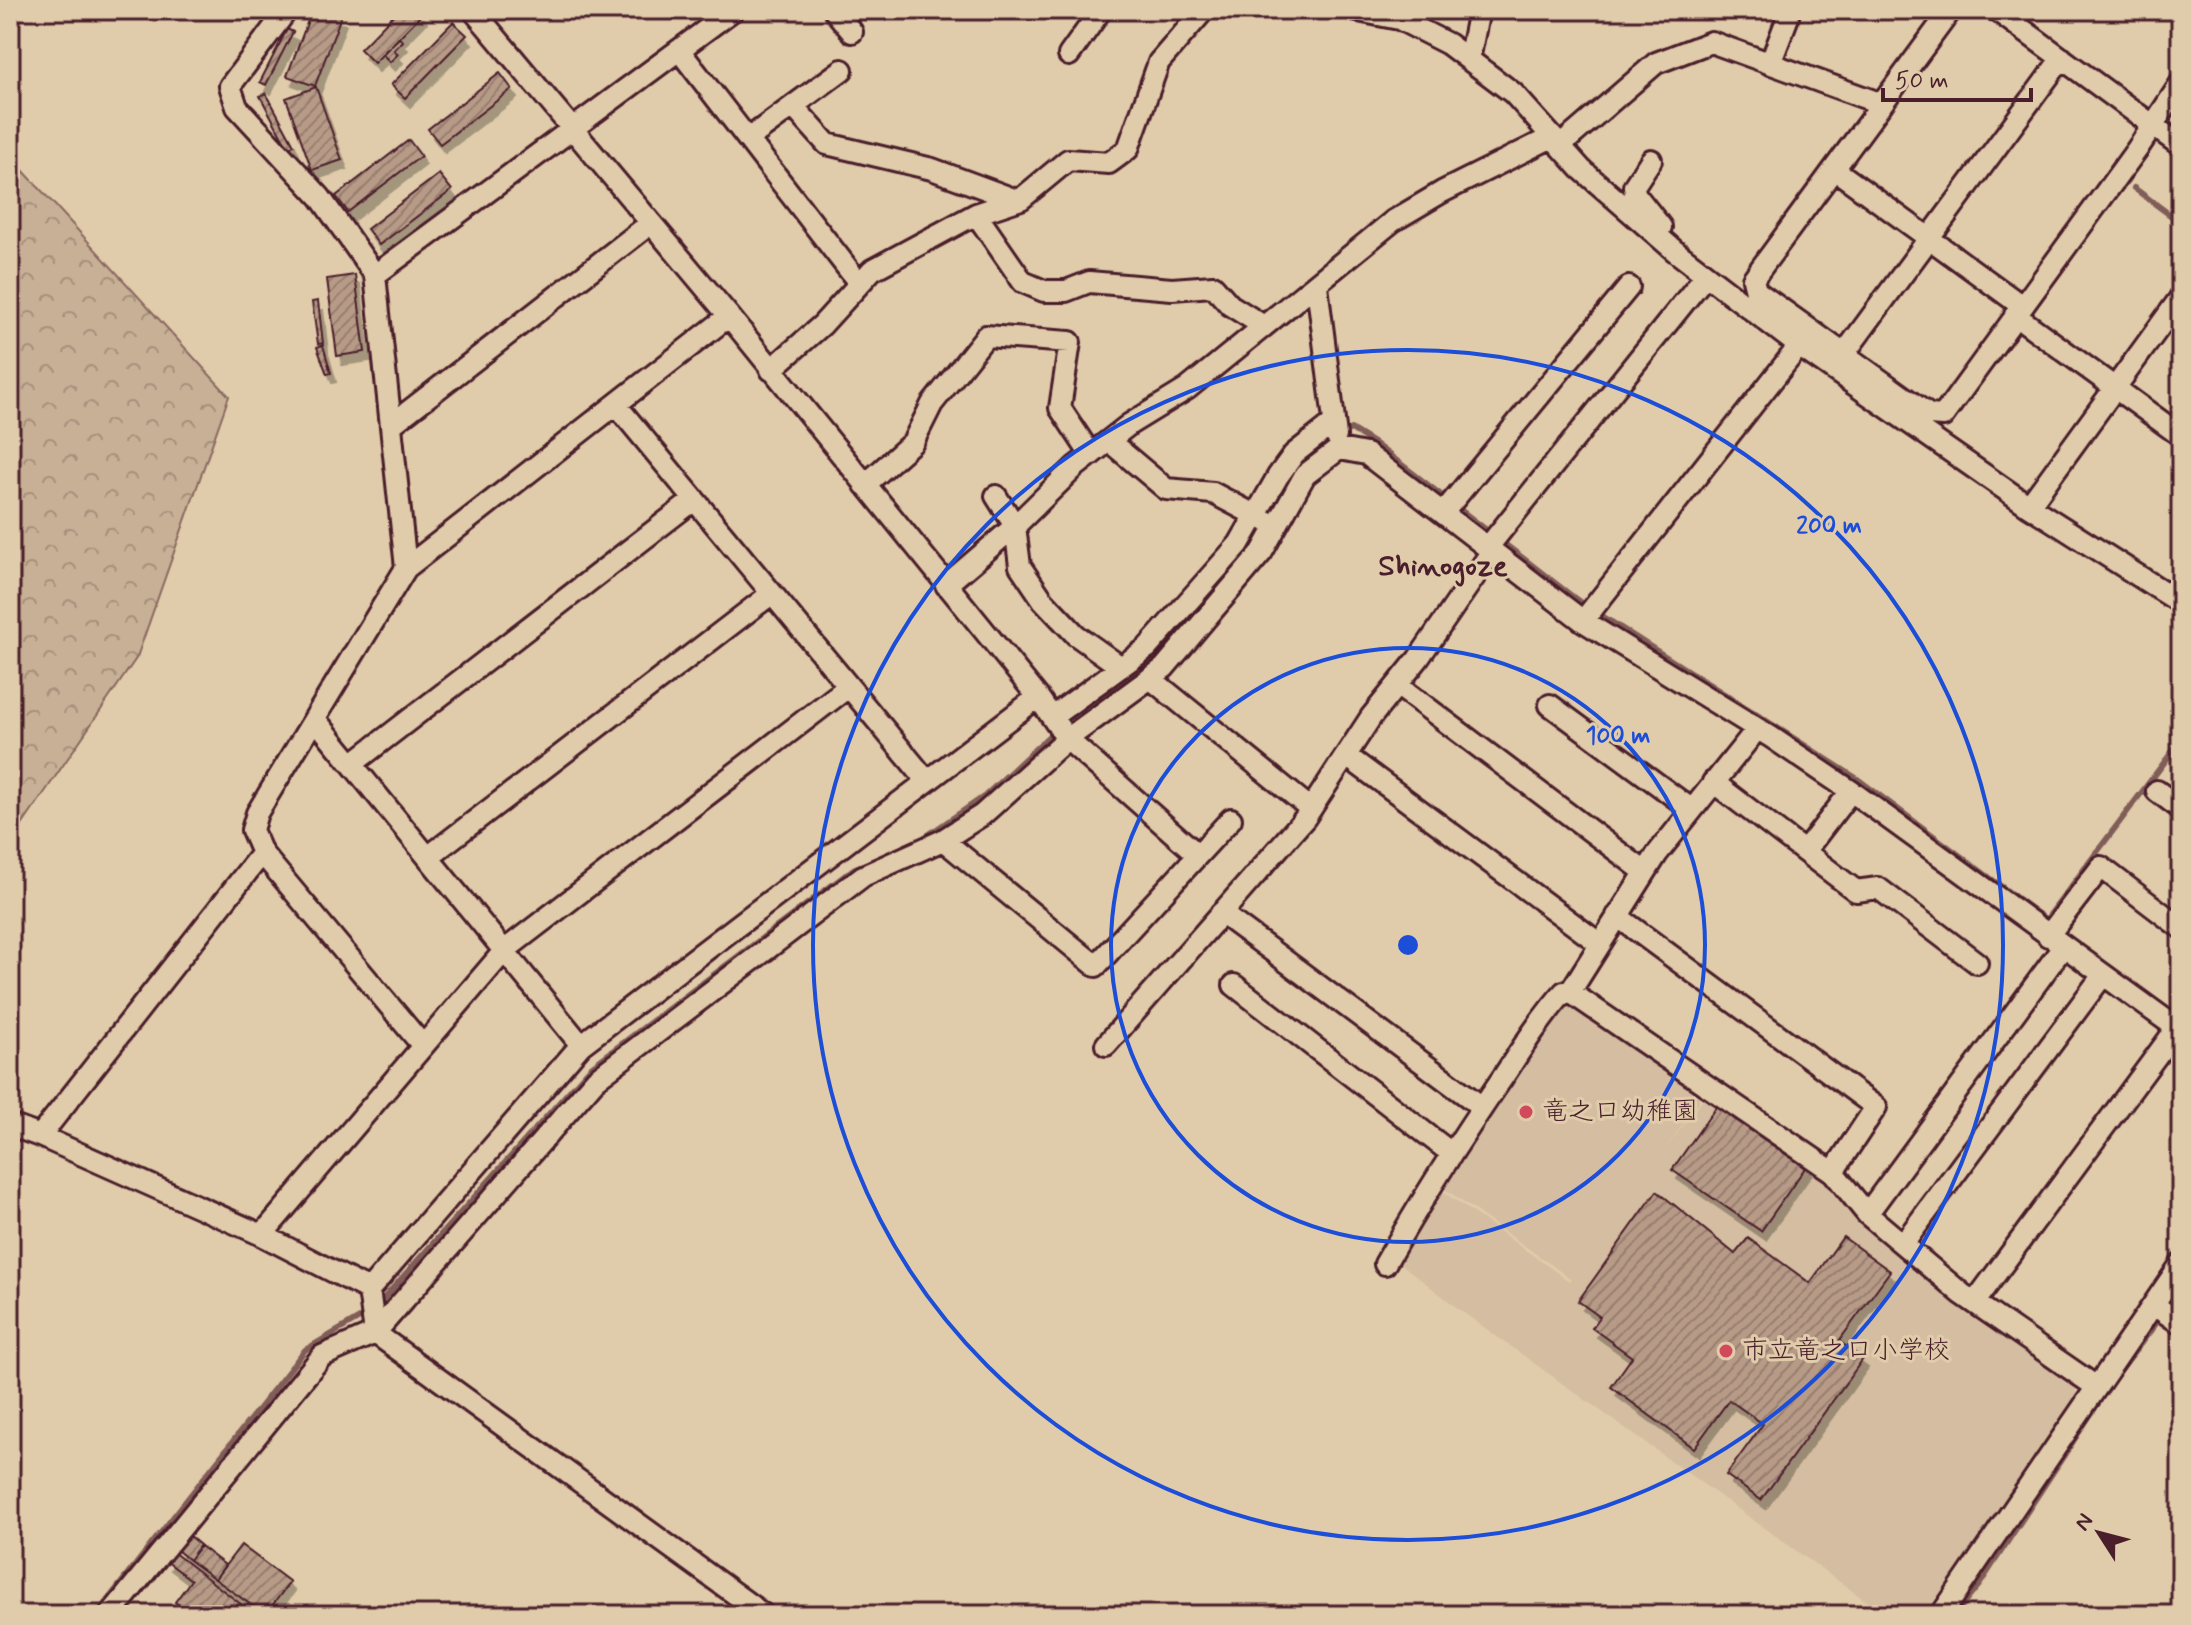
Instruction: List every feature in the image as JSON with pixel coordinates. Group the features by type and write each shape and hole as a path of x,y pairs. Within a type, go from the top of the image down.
{"street":[{"path":"287,10 230,86 237,107 320,197 375,275 406,568"},
{"path":"473,10 729,316 1038,697 1067,739 1198,855"},
{"path":"375,275 733,10"},
{"path":"834,10 852,32"},
{"path":"1069,55 1101,10"},
{"path":"771,370 822,325 872,270 976,214 1016,200 1068,160 1109,163 1128,149 1159,62 1204,10"},
{"path":"1353,10 1399,19 1448,44 1513,93 1581,169 1675,251 1799,346 2029,506 2181,603"},
{"path":"1469,60 1479,10"},
{"path":"1770,64 1788,17 1782,10"},
{"path":"1951,10 1753,279 1756,291 1929,415 1943,416 2181,83"},
{"path":"1996,10 2181,146"},
{"path":"946,585 1091,455 1187,389 1393,221 1442,192 1556,142 1656,63 1711,42 1882,104"},
{"path":"679,50 859,283"},
{"path":"1844,354 2062,58"},
{"path":"748,139 842,70"},
{"path":"793,106 827,144 932,169 1016,200"},
{"path":"1651,160 1634,186 1635,194 1675,251"},
{"path":"1834,169 1929,238 2114,388 2181,436"},
{"path":"976,214 1023,282 1044,291 1066,291 1089,282 1172,289 1213,286 1230,305 1262,325"},
{"path":"391,425 651,223"},
{"path":"1106,1045 1311,809 1348,757 1371,717 1397,685 1494,543 1706,275"},
{"path":"1317,286 1335,436"},
{"path":"1450,505 1629,287"},
{"path":"2029,506 2181,297"},
{"path":"423,1046 262,853 252,830 257,813 406,568 729,316"},
{"path":"865,485 913,442 932,404 986,336 1070,342 1060,408 1091,455"},
{"path":"1590,613 1799,346"},
{"path":"617,406 927,781"},
{"path":"1335,436 1450,505 1494,543 1590,613 1851,791 2179,1029 1975,1302"},
{"path":"110,1615 322,1356 375,1333 571,1104 596,1079 863,876 943,840 982,815 1067,739 1164,668 1262,552 1278,476 1294,454 1335,436"},
{"path":"1109,441 1166,489 1213,493 1267,522"},
{"path":"996,496 1015,526 1020,566 1043,600 1076,635 1121,667"},
{"path":"352,764 694,500"},
{"path":"1052,717 1147,648 1239,544 1267,522"},
{"path":"428,857 771,594"},
{"path":"1150,678 1311,809"},
{"path":"1397,685 1645,872"},
{"path":"262,1235 505,950 848,687"},
{"path":"764,1615 375,1333 369,1290 581,1045 1038,697"},
{"path":"1550,705 1691,809"},
{"path":"315,719 581,1045"},
{"path":"1570,992 1645,872 1691,809 1757,729"},
{"path":"1348,757 1600,944"},
{"path":"1713,782 1856,891 1878,888 1977,963"},
{"path":"1805,851 1851,791"},
{"path":"2157,791 2181,809"},
{"path":"943,840 1096,966 1231,819"},
{"path":"40,1136 262,853"},
{"path":"1867,1214 2056,941 2101,867 2181,928"},
{"path":"1221,913 1482,1107"},
{"path":"1617,916 1876,1107 1833,1172"},
{"path":"1903,1244 2103,975"},
{"path":"1234,985 1451,1153"},
{"path":"1385,1264 1451,1153 1550,1007 1564,992 1570,992 1833,1172 1867,1214 1903,1244 1975,1302 2095,1386"},
{"path":"10,1128 13,1126 40,1136 262,1235 369,1290"},
{"path":"1941,1615 1968,1581 2095,1386 2166,1314 2181,1264"}],"shaded area":[{"path":"1565,1001 1699,1094 1699,1102 1659,1158 1706,1095 1820,1173 1862,1219 2074,1378 2077,1397 1953,1585 1926,1615 1886,1615 1464,1313 1396,1260 1438,1188 1569,1281 1571,1279 1439,1185"}],"green space":[{"path":"10,156 229,396 137,657 10,843"}],"building":[{"path":"312,10 341,16 315,86 287,76"},
{"path":"398,10 419,10 422,14 374,63 360,49"},
{"path":"453,22 467,35 405,98 391,85"},
{"path":"287,29 293,32 266,85 260,82"},
{"path":"399,38 403,41 394,50 398,54 390,62 382,54"},
{"path":"500,73 512,89 440,144 428,129"},
{"path":"316,87 342,160 312,170 286,98"},
{"path":"266,93 294,145 288,148 260,96"},
{"path":"409,140 421,156 348,212 336,196"},
{"path":"439,174 452,190 379,245 367,229"},
{"path":"355,275 365,352 337,356 327,279"},
{"path":"318,301 323,343 318,344 312,302"},
{"path":"323,345 331,373 327,374 317,347"},
{"path":"1718,1104 1807,1165 1761,1231 1672,1170"},
{"path":"1657,1191 1735,1254 1748,1238 1810,1283 1843,1237 1890,1271 1839,1341 1863,1359 1761,1500 1726,1475 1763,1424 1729,1400 1694,1448 1611,1387 1632,1357 1592,1328 1600,1317 1578,1301"},
{"path":"188,1535 200,1545 189,1560 177,1550"},
{"path":"241,1545 290,1582 265,1615 215,1579"},
{"path":"200,1546 225,1565 215,1579 189,1560"},
{"path":"173,1552 255,1615 192,1615 175,1602 191,1580 166,1561"}],"waterway":[{"path":"2134,188 2181,223"},
{"path":"1340,434 1351,429 1375,444 1577,600 1856,778 2046,920 2181,740"},
{"path":"921,840 985,796 1065,721 1156,658 1240,561 1271,514 1279,493"},
{"path":"377,1306 590,1068 855,868 878,859"},
{"path":"2115,1377 2181,1291"},
{"path":"96,1615 305,1350 368,1313"},
{"path":"1954,1615 1979,1585 2100,1400"}],"place":[{"name":"竜之口幼稚園","path":"1526,1112"},
{"name":"市立竜之口小学校","path":"1726,1351"}],"district":[{"name":"Shinogoze","path":"1443,566"}]}
